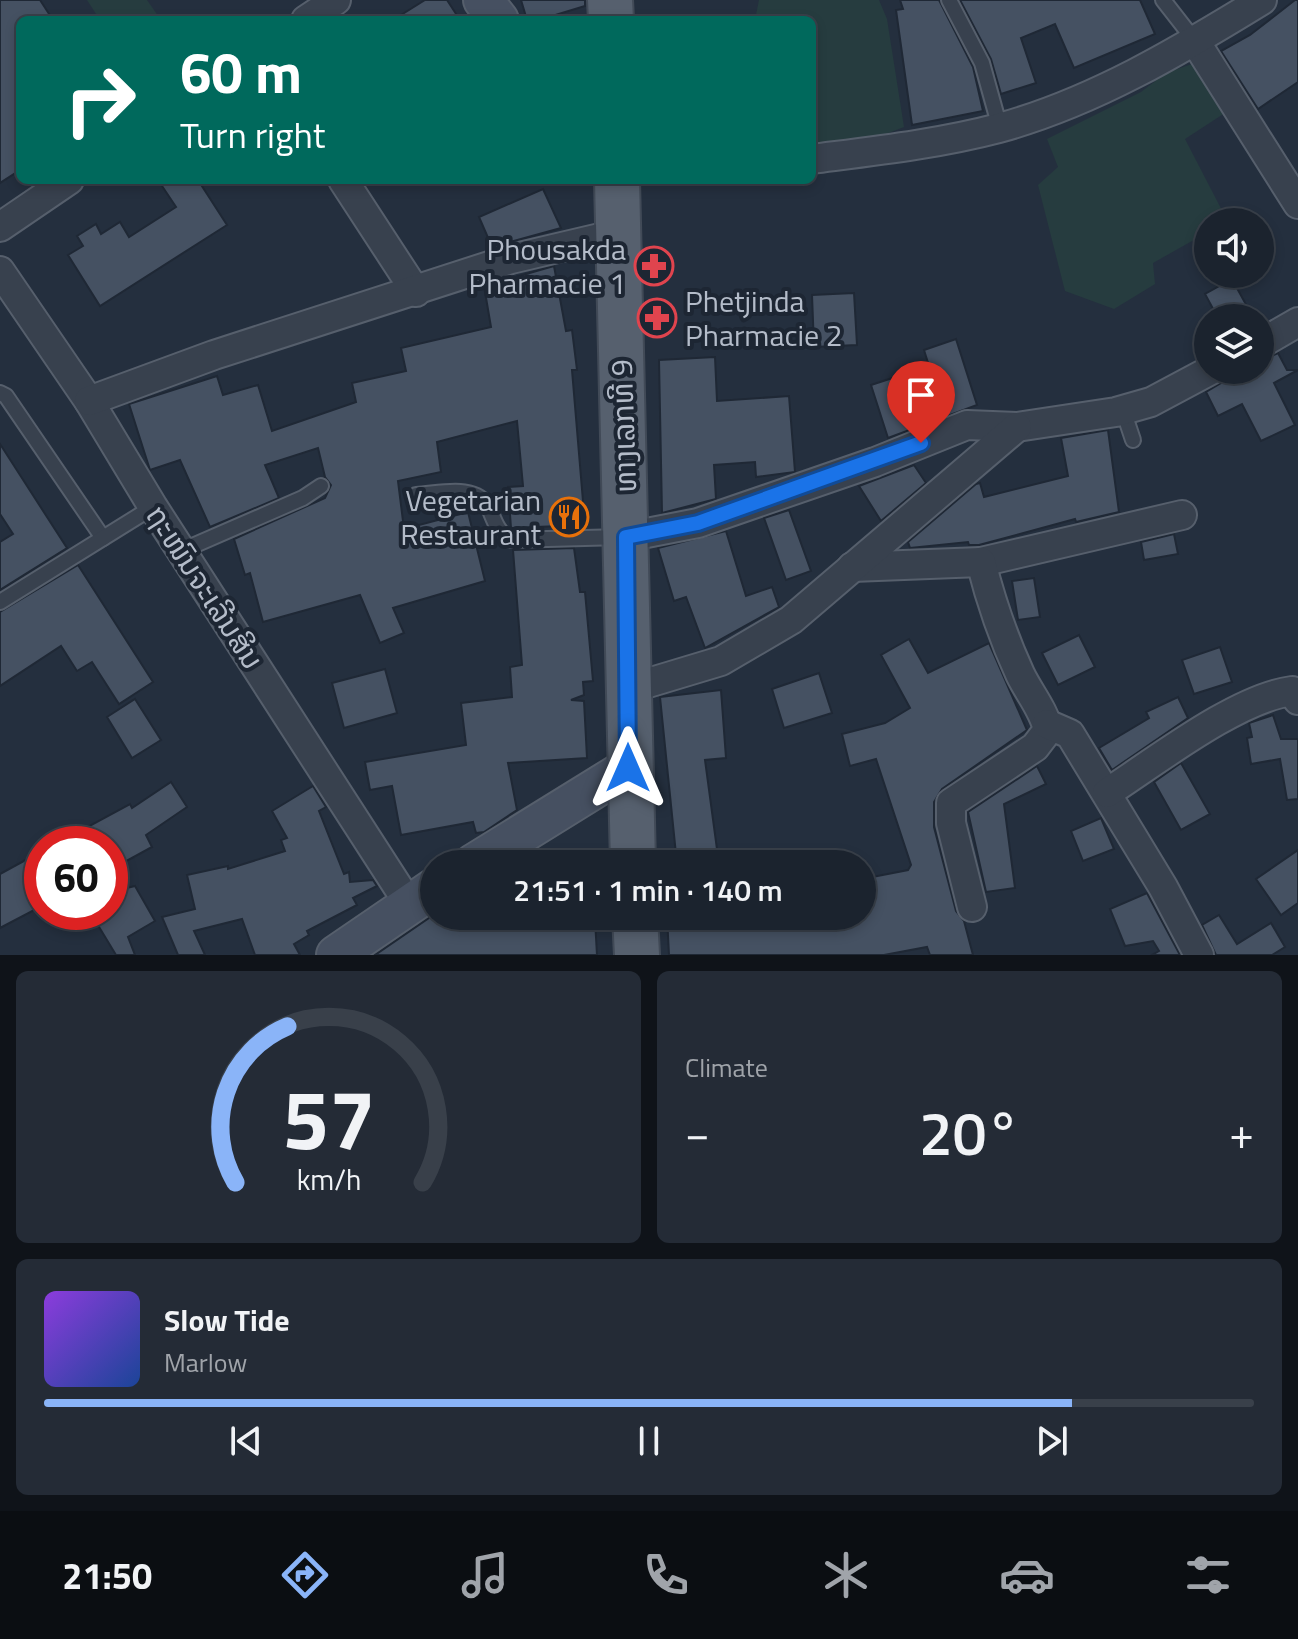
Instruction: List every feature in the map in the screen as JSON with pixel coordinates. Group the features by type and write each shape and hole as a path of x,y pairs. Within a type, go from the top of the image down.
{"main road":[{"name":"ທາງເລກທີ 9","path":"617,184 632,850"},
{"path":"636,930 637,955"}],"street":[{"path":"312,16 336,0"},
{"path":"483,0 496,16"},
{"path":"816,158 949,139 1000,128 1133,75 1262,0"},
{"path":"1195,41 1298,204"},
{"path":"0,227 63,184"},
{"path":"346,184 416,292"},
{"path":"89,401 214,355 511,259 617,234"},
{"name":"ຖະໜົນຈະເລີນສິນ","path":"0,271 89,401 181,551 420,893"},
{"path":"1274,339 1296,330"},
{"path":"626,537 698,523 875,462 967,425 1017,427 1123,410 1151,402 1194,379"},
{"path":"628,689 721,661 791,620 1017,427"},
{"path":"852,567 981,562 1182,515"},
{"path":"972,907 951,823 951,803 1035,747 1048,730 997,623 981,562"},
{"path":"1107,793 1207,728 1274,694 1292,691 1298,700"},
{"path":"1047,724 1070,734 1199,955"},
{"path":"496,850 628,768"},
{"path":"336,955 420,897"}],"lane":[{"path":"949,0 982,63 1000,128"},
{"path":"1163,0 1195,41"},
{"path":"0,393 6,396 103,538"},
{"path":"1123,410 1133,440"},
{"path":"181,551 303,498 321,486"},
{"path":"416,495 471,492 486,503 494,524 510,540 626,537"},
{"path":"0,602 153,507"}],"green space":[{"path":"87,0 147,0 158,16 97,16"},
{"path":"759,0 879,0 887,19 904,127 878,137 816,144 816,16 756,16"},
{"path":"1192,64 1203,66 1231,109 1185,139 1221,208 1194,208 1194,240 1153,263 1155,284 1114,309 1065,291 1038,185 1058,167 1047,139 1141,92 1166,73"}],"building":[{"path":"0,0 40,0 50,16 16,16 16,173 0,183"},
{"path":"425,0 447,0 457,16 399,16"},
{"path":"521,0 585,0 585,6 552,16 526,16"},
{"path":"900,0 939,0 973,67 983,111 912,125 896,10 903,9"},
{"path":"960,0 1140,0 1155,34 1074,68 1055,24 1021,38 1036,83 1001,94 991,59"},
{"path":"1298,0 1298,82 1258,109 1221,51 1250,35"},
{"path":"161,184 201,184 227,225 100,306 68,255 83,246 77,236 96,224 101,234 120,222 129,237 176,207"},
{"path":"543,189 561,228 492,247 479,217"},
{"path":"554,266 566,331 572,330 577,370 572,370 585,525 511,528 508,487 523,486 517,421 437,442 441,472 398,481 404,529 468,512 485,581 393,608 404,633 380,643 360,595 263,622 250,573 245,575 234,539 325,498 331,485 325,477 318,448 265,465 279,498 210,527 180,460 150,470 129,404 217,376 223,395 258,385 272,431 356,402 352,383 406,371 401,348 491,327 484,286"},
{"path":"1216,288 1237,288 1246,304 1210,304 1205,294"},
{"path":"854,293 857,345 814,347 812,295"},
{"path":"956,339 977,405 888,438 871,385 929,366 924,350"},
{"path":"1278,353 1287,370 1298,370 1274,383 1274,355"},
{"path":"715,357 717,401 789,396 795,472 756,477 755,462 714,465 716,499 662,513 659,360"},
{"path":"1274,383 1295,425 1261,441 1242,404 1218,416 1206,392 1219,384"},
{"path":"1108,430 1119,512 1076,522 1075,519 979,545 969,545 968,542 910,548 908,542 976,484 980,483 984,497 1068,476 1061,438"},
{"path":"0,444 67,548 0,590 0,542 13,534 0,514"},
{"path":"914,465 926,483 881,521 859,486"},
{"path":"789,510 811,571 786,580 764,518"},
{"path":"726,531 746,596 772,587 779,607 705,648 686,597 674,601 658,548"},
{"path":"1174,534 1178,554 1144,560 1141,542"},
{"path":"574,548 580,592 585,592 593,681 583,682 584,695 571,700 584,701 587,758 508,763 517,810 484,832 476,833 473,822 401,835 392,786 370,790 365,762 466,745 461,703 512,697 510,667 522,665 513,550"},
{"path":"78,565 153,682 119,704 92,662 77,671 61,646 0,686 0,612"},
{"path":"1034,578 1040,617 1018,620 1012,581"},
{"path":"1079,635 1095,667 1058,685 1042,653"},
{"path":"909,639 928,673 989,643 1027,730 942,789 934,802 934,827 956,911 964,921 973,955 930,955 927,947 884,955 669,955 668,930 876,930 876,876 908,870 911,865 876,759 850,766 842,734 885,723 910,708 881,655"},
{"path":"1220,647 1232,682 1194,694 1182,660"},
{"path":"385,669 397,713 344,728 332,683"},
{"path":"819,673 832,713 784,728 772,689"},
{"path":"721,690 726,758 705,760 717,850 676,850 660,697"},
{"path":"1178,697 1188,718 1112,770 1099,748 1149,718 1146,712"},
{"path":"135,699 161,740 132,758 107,717"},
{"path":"1273,715 1281,739 1298,739 1298,799 1287,800 1280,759 1251,764 1247,738 1252,737 1249,723"},
{"path":"1181,763 1210,814 1181,830 1154,782"},
{"path":"1037,766 1046,784 1004,804 1015,888 986,892 968,812"},
{"path":"171,782 187,807 146,835 152,847 128,860 128,826 89,826 130,804 132,808"},
{"path":"313,786 326,807 319,811 344,874 349,872 350,882 373,880 377,886 353,898 357,905 307,931 309,935 294,944 300,955 255,955 242,919 194,931 205,955 178,955 162,917 195,909 187,875 228,866 228,869 285,851 281,840 287,838 272,811"},
{"path":"1101,818 1114,849 1083,861 1071,831"},
{"path":"1298,850 1298,903 1281,915 1256,879"},
{"path":"24,861 24,915 0,928 0,874"},
{"path":"135,886 155,921 128,937 135,955 116,955 101,930 128,930 128,888"},
{"path":"1147,893 1180,955 1152,955 1159,951 1153,941 1125,946 1110,909"},
{"path":"1219,915 1237,944 1271,923 1285,947 1272,955 1216,955 1202,925"},
{"path":"420,924 420,930 596,930 597,955 375,955"}],"place":[{"name":"Phousakda Pharmacie 1","path":"654,266"},
{"name":"Phetjinda Pharmacie 2","path":"657,318"},
{"name":"Vegetarian Restaurant","path":"569,517"}],"route":[{"path":"628,768 626,537 698,523 921,443"}]}
